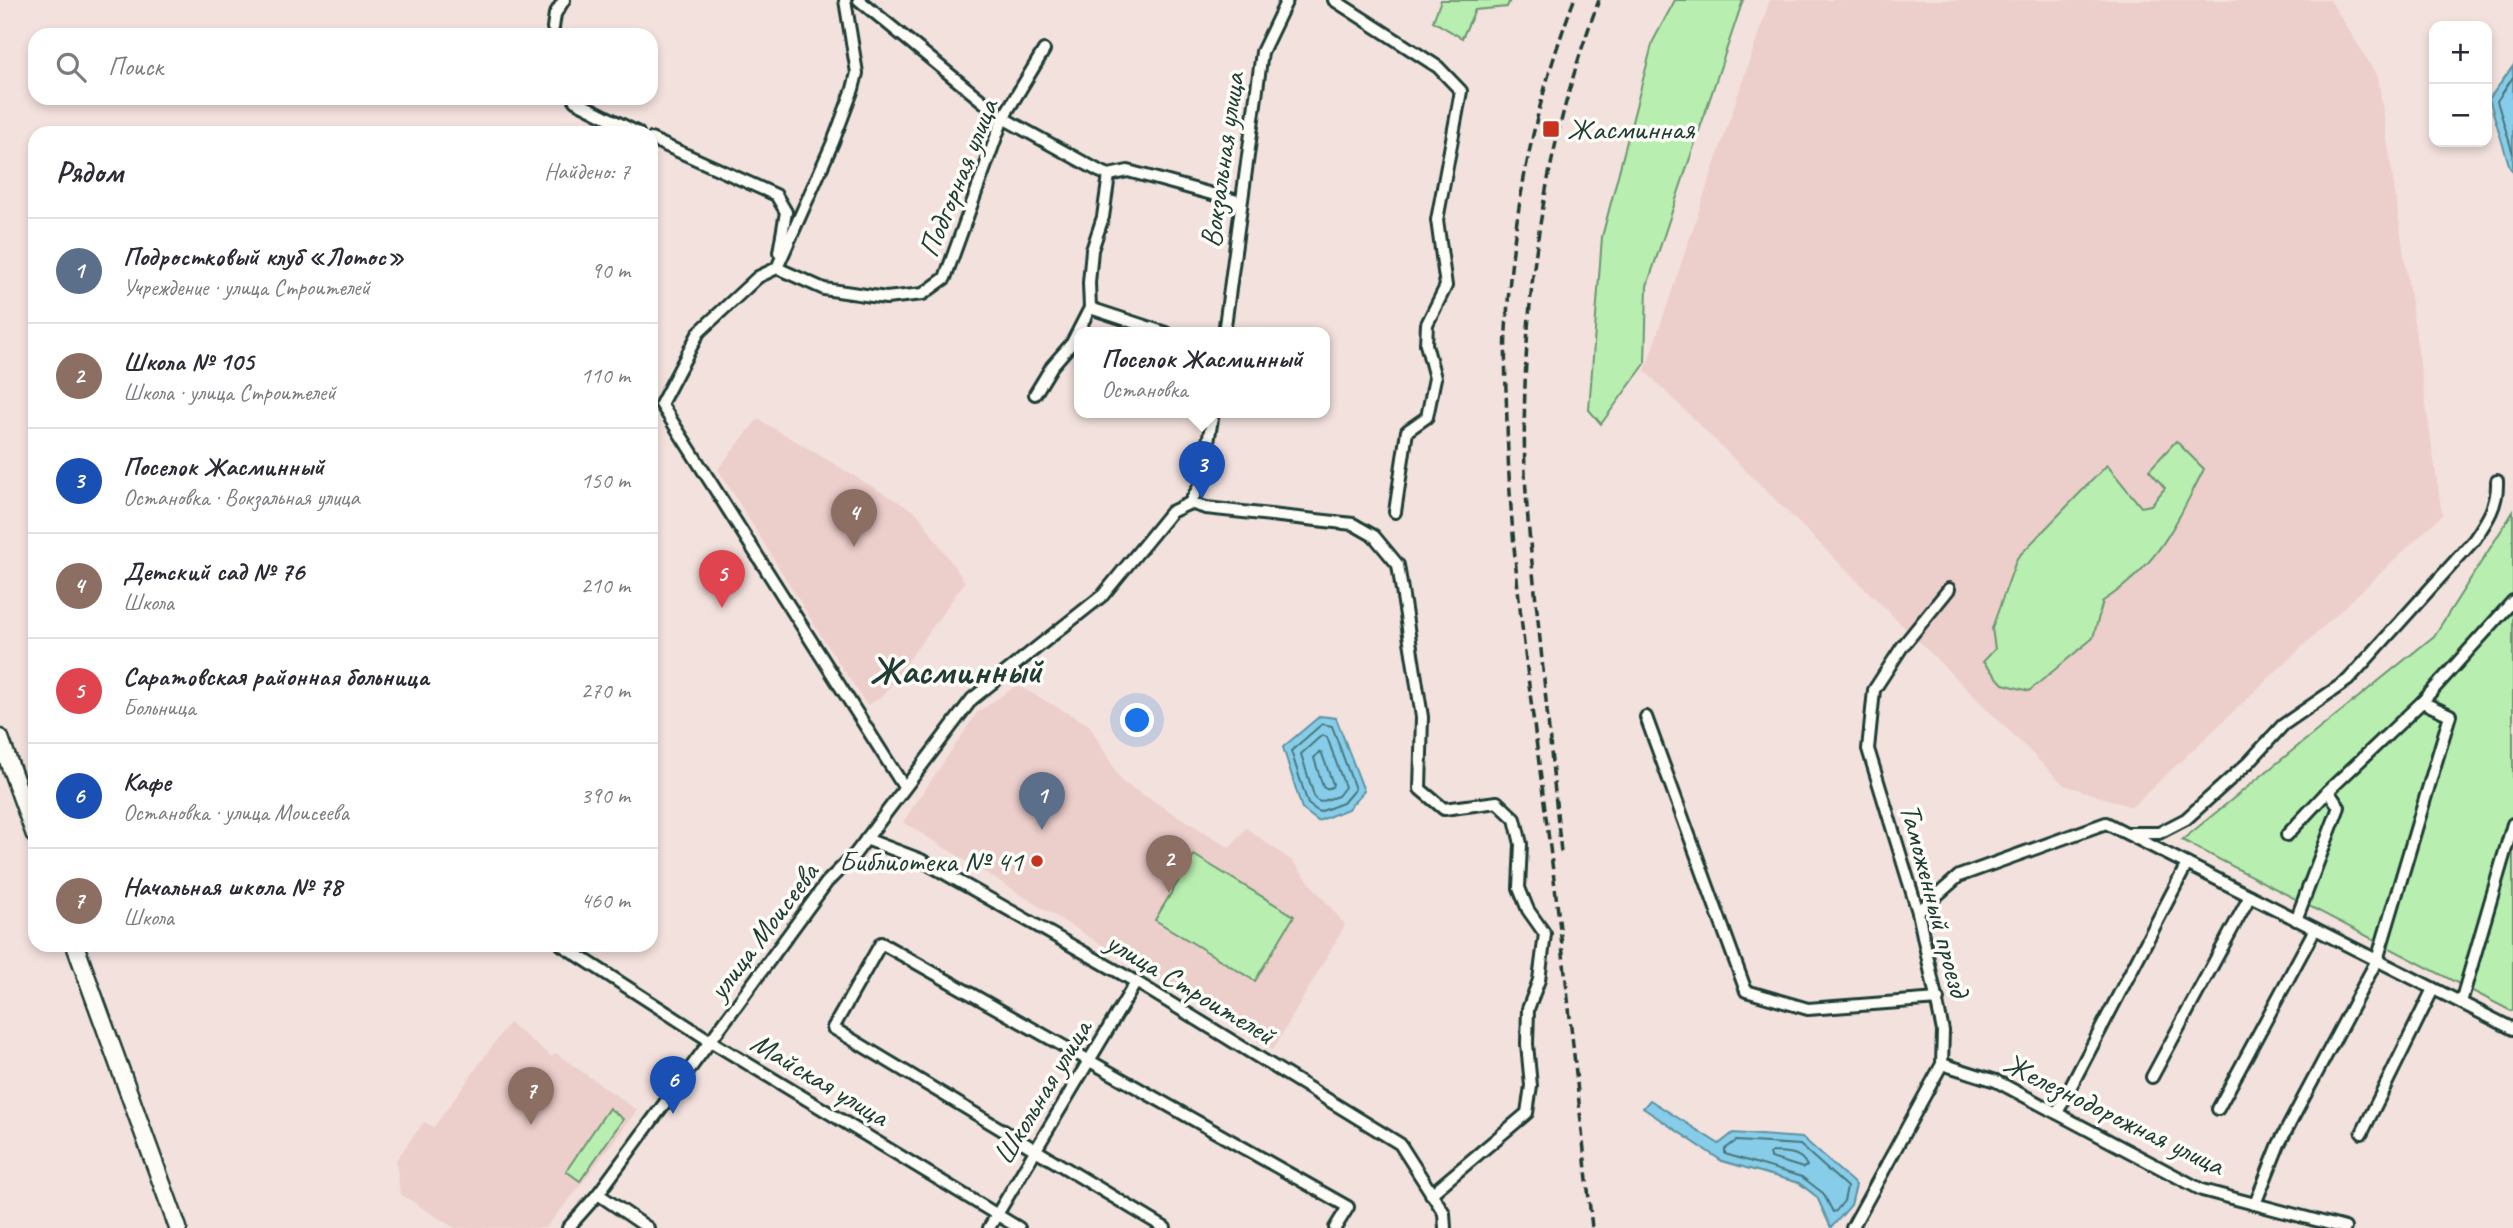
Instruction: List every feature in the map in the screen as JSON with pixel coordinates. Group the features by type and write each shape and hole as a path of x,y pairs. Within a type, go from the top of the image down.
{"main road":[{"path":"0,738 28,816"},
{"path":"78,952 178,1228"}],"street":[{"path":"553,28 555,14 564,0"},
{"path":"845,0 857,73 853,89 833,142 777,268 758,277 699,332 661,404 904,787"},
{"path":"859,0 1003,118 1029,134 1109,175 1128,171 1241,202"},
{"name":"Вокзальная улица","path":"1225,327 1262,52 1287,0"},
{"path":"1334,0 1438,67 1461,91 1437,220 1446,286 1427,324 1426,344 1435,378 1427,417 1408,431 1395,512"},
{"name":"Подгорная улица","path":"777,268 824,289 886,298 923,294 945,278 1003,118 1044,50"},
{"path":"582,105 623,126"},
{"path":"658,142 776,195 786,212 777,268"},
{"path":"1080,327 1090,308 1092,250 1103,217 1109,175"},
{"path":"1090,308 1148,327"},
{"path":"1035,394 1052,366 1074,339"},
{"path":"1212,418 1201,483 1190,503 1206,508 1353,524 1374,536 1398,565 1422,718 1420,789 1444,809 1497,802 1516,819 1521,844 1519,888 1528,910 1545,934 1539,980 1528,1009 1527,1044 1531,1086 1527,1113 1431,1194"},
{"path":"2124,833 2159,833 2186,819 2249,762 2283,725 2348,680 2474,540 2490,517 2498,492 2497,481"},
{"name":"улица Моисеева","path":"568,1228 598,1194 712,1042 827,882 855,854 972,699 1103,595 1171,512 1190,503"},
{"name":"Таможенный проезд","path":"1852,1228 1942,1064 1943,1031 1938,999 1918,912 1868,749 1874,690 1902,647 1949,589"},
{"path":"2287,835 2328,791 2422,702 2513,601"},
{"path":"2255,1204 2279,1144 2377,960 2450,716 2422,702"},
{"path":"1646,717 1746,991 1808,1009 1938,999"},
{"path":"2296,920 2339,807 2328,791"},
{"path":"1918,912 1959,876 2106,823 2513,1029"},
{"path":"2461,1002 2513,824"},
{"name":"улица Строителей","path":"866,839 921,860 1136,982 1400,1144 1444,1213 1445,1228"},
{"path":"2057,1113 2187,864"},
{"path":"2152,1077 2250,896"},
{"path":"2218,1109 2315,929"},
{"path":"1165,1228 834,1028 881,943 1348,1207 1335,1228"},
{"name":"Майская улица","path":"573,952 712,1042 1019,1228"},
{"name":"Школьная улица","path":"989,1228 1136,982"},
{"path":"2362,1133 2433,989"},
{"name":"Железнодорожная улица","path":"1942,1064 1996,1081 2202,1190 2345,1228"},
{"path":"598,1194 648,1228"}],"shaded area":[{"path":"1770,0 2330,0 2378,77 2442,515 2132,807 2064,785 1645,371"},
{"path":"758,419 917,513 965,582 882,697 867,705 718,469"},
{"path":"1017,685 1089,725 1122,782 1230,848 1246,828 1292,861 1345,925 1273,1050 903,822 977,713"},
{"path":"509,1023 552,1057 555,1053 637,1110 545,1228 455,1228 400,1194 396,1160 424,1122 434,1127"}],"green space":[{"path":"1441,0 1510,0 1507,7 1475,10 1462,38 1433,21"},
{"path":"1675,0 1743,0 1647,286 1645,364 1601,424 1589,410 1602,237 1653,41"},
{"path":"2176,441 2204,469 2164,542 2138,573 2103,601 2093,638 2029,691 2003,684 1983,662 1995,649 1992,628 2017,558 2107,465 2141,507 2151,505 2165,488 2149,470"},
{"path":"2513,512 2511,1011 2182,840 2434,636"},
{"path":"1194,855 1294,916 1255,981 1155,920"},
{"path":"609,1108 623,1119 580,1181 566,1171"}],"water":[{"path":"2513,66 2513,171 2492,109 2492,95"},
{"path":"1320,716 1336,718 1364,791 1348,809 1318,821 1302,809 1283,747"},
{"path":"1650,1100 1719,1144 1733,1133 1803,1138 1856,1185 1851,1205 1831,1228 1817,1197 1799,1183 1722,1161 1643,1108"}],"railway":[{"path":"1574,0 1548,77 1528,155 1510,275 1506,369 1516,574 1560,926 1592,1228"},
{"path":"1561,852 1527,510 1524,413 1526,353 1531,293 1549,173 1579,57 1599,0"}],"place":[{"name":"Жасминная","path":"1551,129"},
{"name":"Поселок Жасминный","path":"1202,499"},
{"name":"Детский сад № 76","path":"854,547"},
{"name":"Саратовская районная больница","path":"722,608"},
{"name":"Подростковый клуб «Лотос»","path":"1042,830"},
{"name":"Библиотека № 41","path":"1037,861"},
{"name":"Школа № 105","path":"1169,893"},
{"name":"Кафе","path":"673,1114"},
{"name":"Начальная школа № 78","path":"531,1125"}],"district":[{"name":"Жасминный","path":"956,670"}]}
